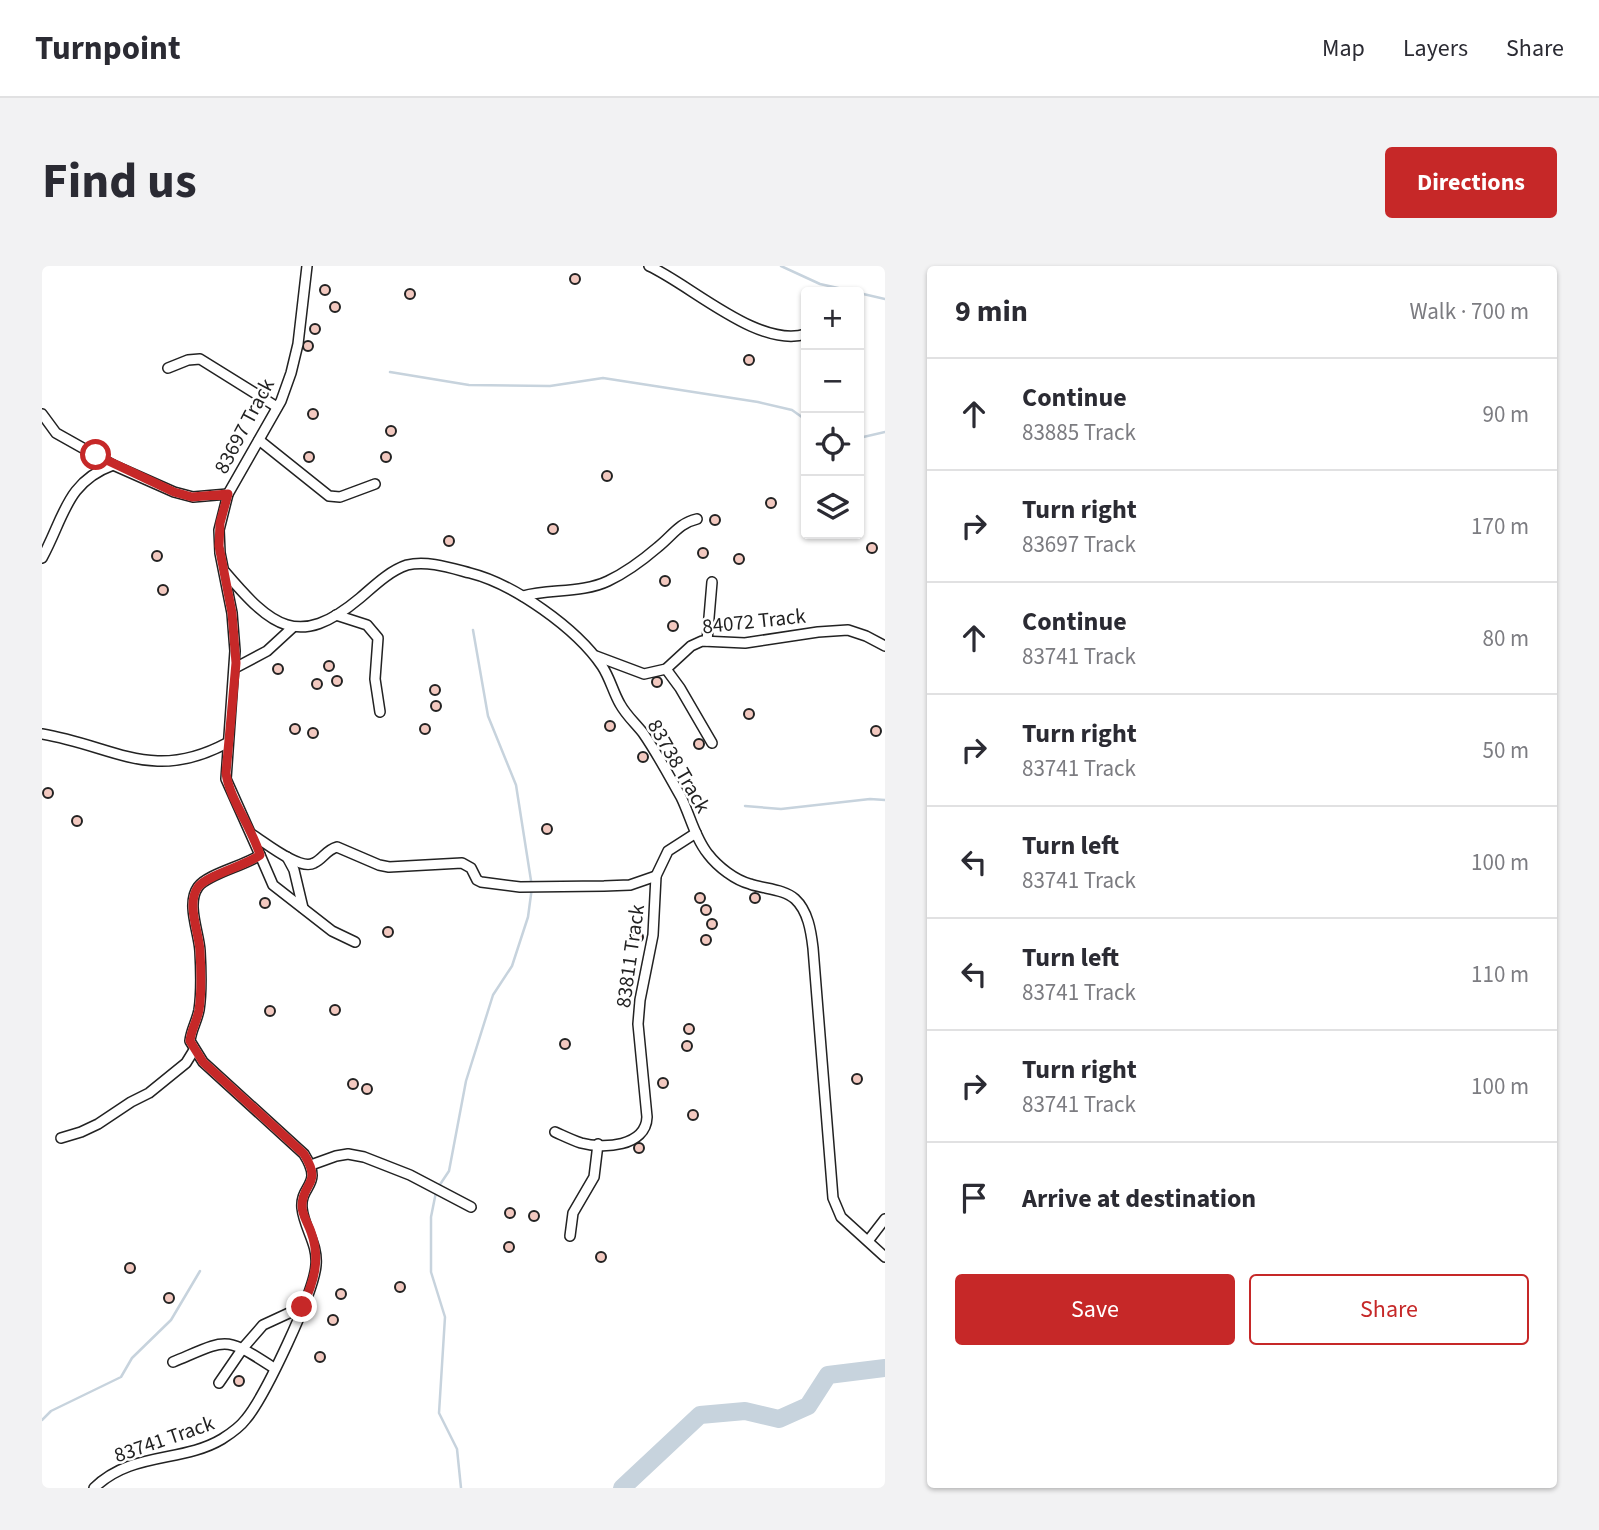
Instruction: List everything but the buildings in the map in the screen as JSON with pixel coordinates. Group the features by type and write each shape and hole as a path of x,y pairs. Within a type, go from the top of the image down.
{"street":[{"name":"83697 Track","path":"227,743 235,668 232,613 220,553 219,530 228,494 277,407 295,356 307,266"},
{"path":"649,266 750,325 789,338 801,335"},
{"path":"168,368 188,360 200,359 277,407"},
{"path":"42,414 56,433"},
{"path":"42,428 174,492 192,497 228,494"},
{"path":"259,440 329,496 340,496 375,484"},
{"path":"42,558 77,489 91,474 114,465"},
{"path":"523,596 543,591 582,588 608,581 658,547 682,524 697,519"},
{"name":"83738 Track","path":"292,628 312,626 336,615 394,571 414,564 432,565 478,575 523,596 560,624 594,656 605,671 621,706 661,763 706,852 734,877 789,894 805,913 810,925 813,948 833,1198 841,1217 885,1257"},
{"path":"224,571 259,609 292,628 267,651 235,668"},
{"path":"707,641 712,582"},
{"path":"336,615 367,625 378,638 375,680 380,712"},
{"name":"84072 Track","path":"666,669 697,642 745,643 848,630 885,646"},
{"path":"594,656 640,673 650,674 666,669 712,743"},
{"path":"42,734 113,755 147,761 192,759 227,743 227,782 252,834 271,883 332,931 355,942"},
{"name":"83811 Track","path":"595,1144 631,1140 641,1134 647,1124 638,1024 640,999 653,935 656,876 668,851 696,833"},
{"path":"252,834 299,863 311,864 330,849 337,847 389,867 463,863 471,868 481,882 520,887 630,886 656,876"},
{"path":"260,855 204,882 195,893 200,984 199,1007 191,1036 194,1050 242,1100 304,1154 311,1165 348,1154 364,1157 410,1175 471,1208"},
{"path":"287,857 294,870 303,908"},
{"path":"61,1138 90,1128 131,1101 149,1093 186,1063 194,1050"},
{"path":"555,1132 583,1143 595,1144 594,1177 573,1213 570,1236"},
{"name":"83741 Track","path":"94,1488 106,1478 136,1463 210,1445 223,1439 248,1416 274,1368 312,1284 316,1266 312,1235 302,1210 313,1175 311,1165"},
{"path":"867,1241 885,1219"},
{"path":"219,1383 255,1333 270,1320 302,1307"},
{"path":"173,1363 219,1343 235,1344 274,1368"}],"waterway":[{"path":"781,266 820,284 834,287"},
{"path":"864,294 885,299"},
{"path":"390,372 469,385 550,386 603,378 758,402 792,410 801,416"},
{"path":"864,437 885,432"},
{"path":"439,1186 449,1171 466,1081 493,995 512,966 528,917 532,887 516,785 488,716 473,630"},
{"path":"745,806 781,809 870,799 885,800"},
{"path":"436,1192 431,1217 431,1272 445,1317 439,1413 457,1449 461,1488"},
{"path":"42,1420 51,1411 121,1377 132,1358 171,1320 200,1271"},
{"path":"622,1488 700,1415 745,1411 779,1419 808,1406 828,1375 885,1368"}],"route":[{"path":"96,455 174,492 201,498 228,494 220,523 219,546 232,613 236,663 226,779 260,855 200,884 195,893 193,904 200,950 200,984 199,1007 190,1041 203,1062 304,1154 311,1165 313,1175 302,1210 312,1235 316,1266 302,1307"}]}
